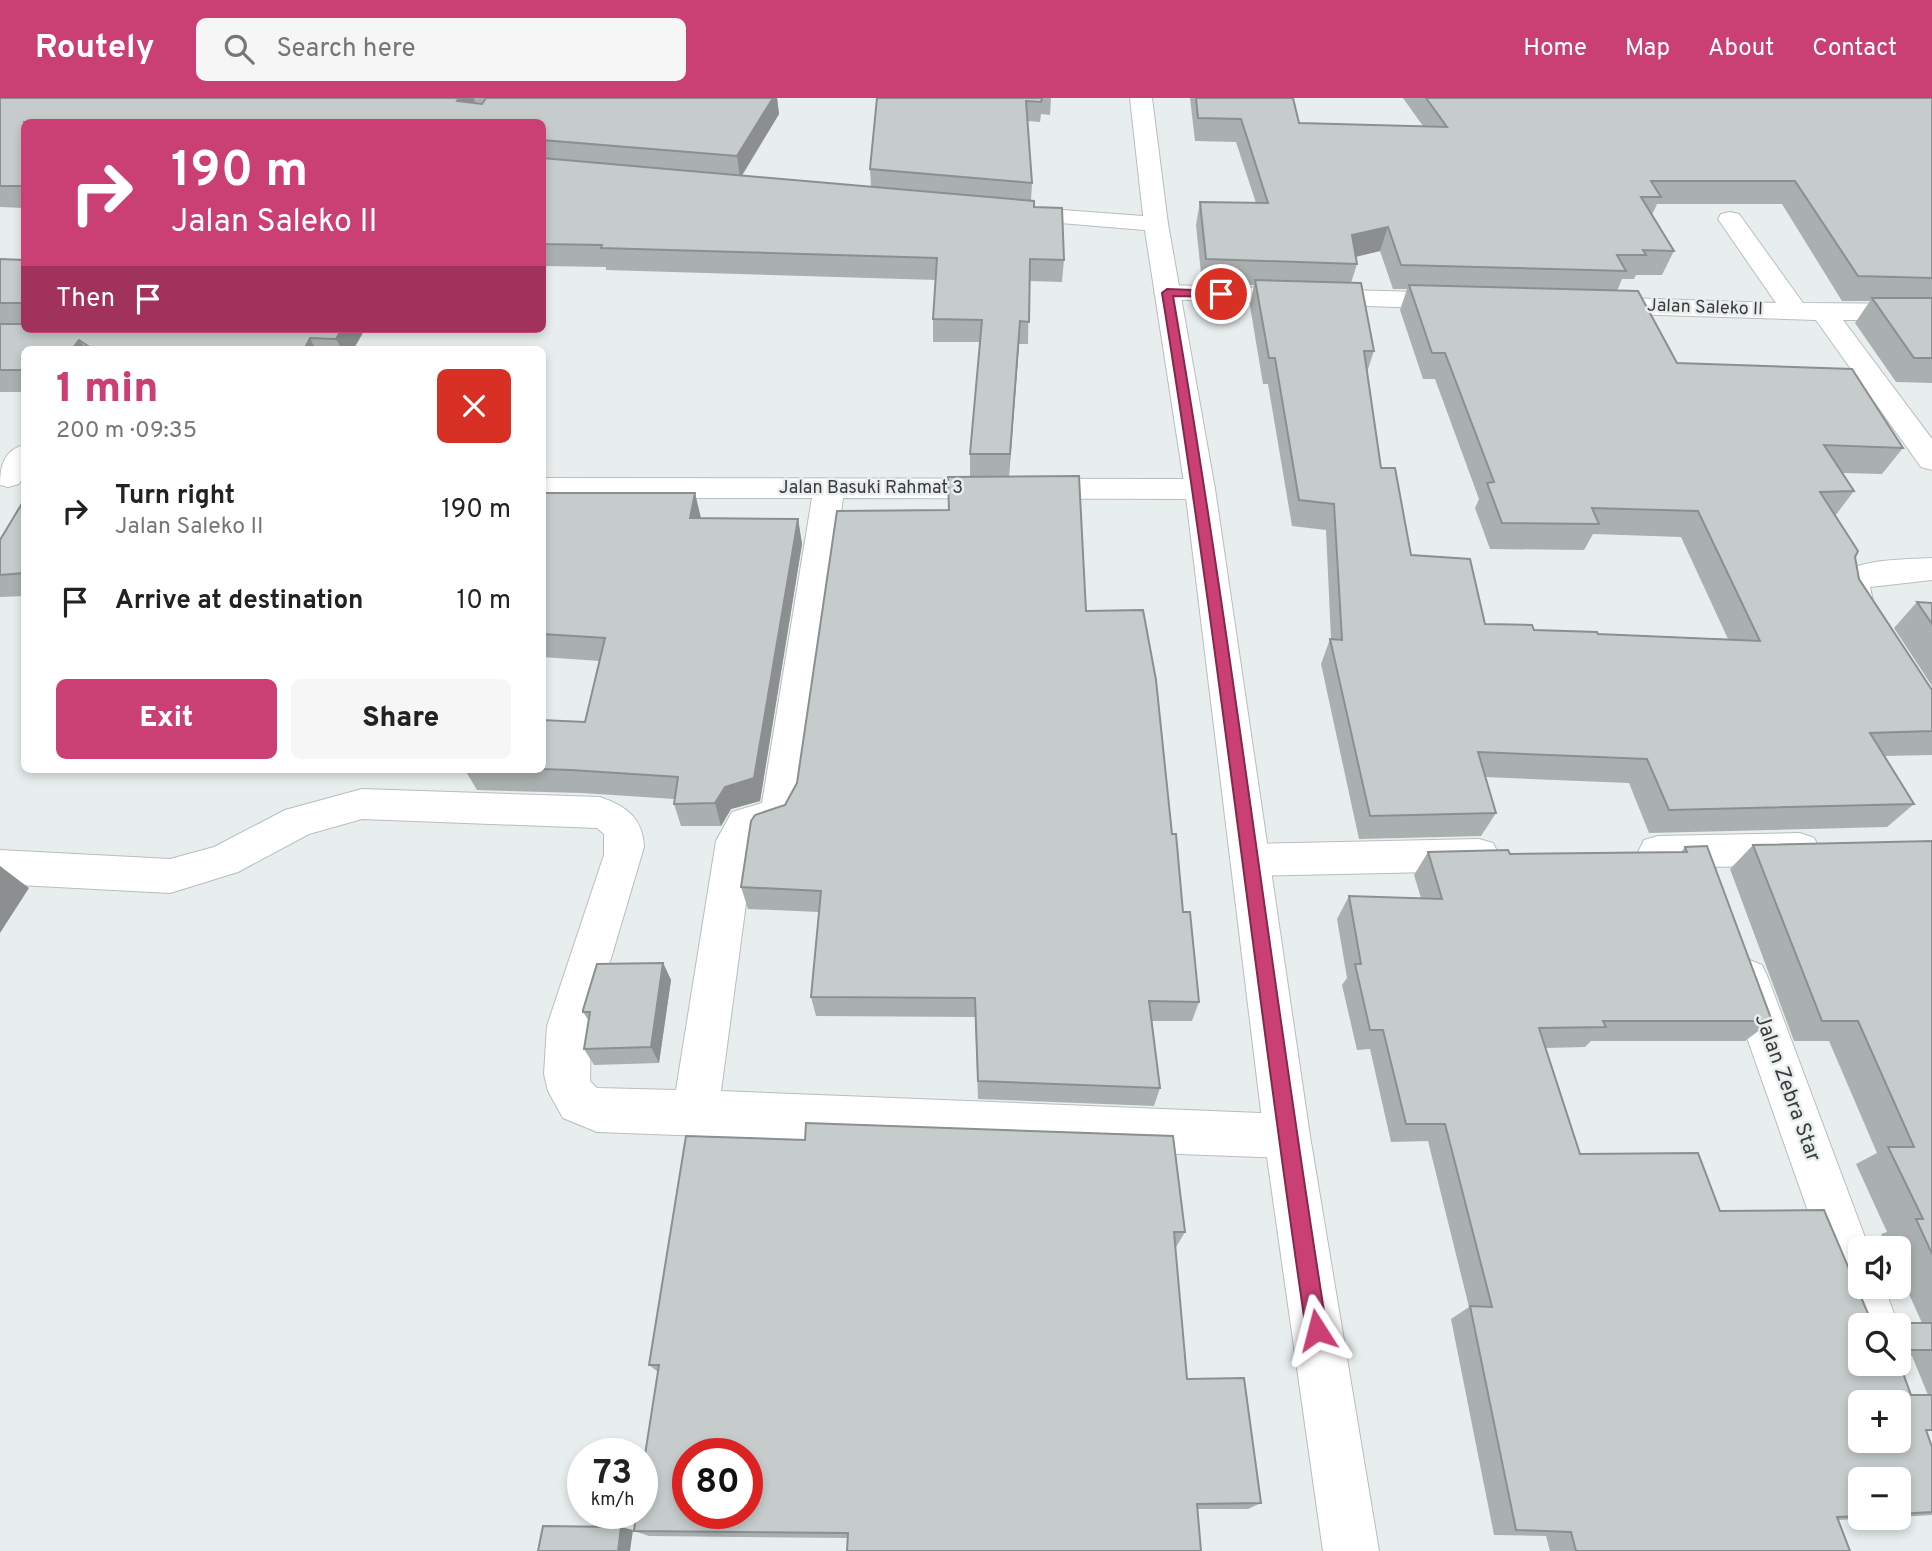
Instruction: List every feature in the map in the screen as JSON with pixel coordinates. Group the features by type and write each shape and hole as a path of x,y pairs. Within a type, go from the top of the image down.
{"main road":[{"path":"1141,98 1156,224 1200,489 1287,1136 1351,1551"},
{"path":"986,211 1156,224"},
{"path":"1730,219 1795,311"},
{"path":"1167,293 1486,302"},
{"name":"Jalan Saleko II","path":"1568,304 1824,312 1932,312"},
{"path":"1824,312 1932,460"},
{"name":"Jalan Basuki Rahmat 3","path":"546,488 1200,489"},
{"path":"696,1112 735,841 746,823 775,814 780,806 829,488"},
{"path":"1886,649 1857,603 1852,582 1861,576 1932,569"},
{"path":"0,866 170,876 225,860 299,821 362,804 600,813 612,816 620,823 625,842 624,855 569,1026 566,1073 570,1091 579,1102 597,1110 1287,1136"},
{"path":"1619,853 1708,871 1837,848"},
{"path":"1251,860 1510,855"},
{"name":"Jalan Zebra Star","path":"1734,943 1869,1313"}],"building":[{"path":"0,98 459,98 457,101 482,104 486,98 773,98 737,156 546,140 546,119 21,119 21,186 0,186"},
{"path":"877,98 1042,98 1041,102 1026,101 1032,183 870,169"},
{"path":"1196,98 1293,98 1299,123 1447,127 1426,98 1932,98 1932,278 1858,276 1795,181 1651,181 1661,197 1641,197 1674,251 1643,250 1646,255 1617,255 1626,271 1401,265 1388,227 1352,235 1357,264 1206,259 1200,202 1268,203 1241,119 1198,118"},
{"path":"546,158 1034,201 1034,207 1062,208 1064,260 1030,259 1029,322 1020,321 1010,454 970,454 982,320 933,319 937,258 601,248 602,245 546,244"},
{"path":"0,259 21,260 21,303 0,303"},
{"path":"1255,280 1361,283 1374,351 1364,351 1381,468 1395,468 1411,555 1470,559 1485,624 1532,625 1534,630 1598,634 1760,641 1698,511 1592,508 1599,524 1502,523 1487,483 1494,482 1445,353 1432,353 1409,285 1638,291 1677,363 1852,369 1903,448 1824,445 1854,491 1820,492 1858,551 1855,557 1859,579 1932,690 1932,731 1870,733 1914,804 1669,810 1647,759 1478,752 1496,813 1370,816 1330,639 1342,640 1334,504 1299,500 1275,358 1269,358"},
{"path":"1872,298 1932,298 1932,358 1914,358"},
{"path":"0,324 21,324 21,333 340,333 336,339 310,338 306,346 88,346 79,340 74,346 21,346 21,370 0,370"},
{"path":"1079,476 1086,611 1143,610 1156,680 1183,912 1190,912 1199,1002 1149,1001 1160,1088 978,1081 975,998 811,997 821,891 741,887 751,821 755,815 785,805 797,783 837,511 949,510 948,477"},
{"path":"546,493 695,493 690,518 798,519 754,778 725,787 715,803 674,804 678,777 546,769 546,720 585,722 605,638 546,634"},
{"path":"21,505 21,573 0,575 0,540"},
{"path":"1917,602 1932,603 1932,624"},
{"path":"1932,841 1932,1254 1916,1219 1923,1219 1888,1147 1914,1147 1858,1021 1822,1021 1753,845"},
{"path":"1707,846 1772,1021 1603,1021 1606,1027 1539,1028 1580,1154 1698,1153 1720,1211 1824,1210 1848,1266 1848,1299 1862,1299 1868,1313 1848,1313 1848,1376 1904,1376 1909,1390 1848,1390 1848,1453 1911,1453 1911,1395 1932,1395 1932,1430 1926,1430 1932,1447 1932,1512 1911,1513 1911,1467 1848,1467 1848,1517 1837,1517 1850,1551 1576,1551 1571,1532 1516,1530 1470,1306 1492,1307 1445,1124 1406,1124 1383,1030 1370,1030 1355,964 1361,964 1349,896 1442,899 1428,852 1687,852 1685,847"},
{"path":"663,963 651,1047 584,1049 590,1012 583,1010 597,964"},
{"path":"806,1123 1173,1136 1185,1232 1174,1232 1187,1379 1244,1378 1261,1503 1197,1504 1201,1551 847,1551 848,1533 634,1531 658,1529 658,1438 648,1438 659,1365 649,1365 686,1136 805,1140"},
{"path":"1911,1323 1932,1323 1932,1350 1911,1350"},
{"path":"543,1526 621,1529 618,1551 538,1551"}],"route":[{"path":"1221,294 1167,293 1200,489 1287,1136 1317,1330"}]}
